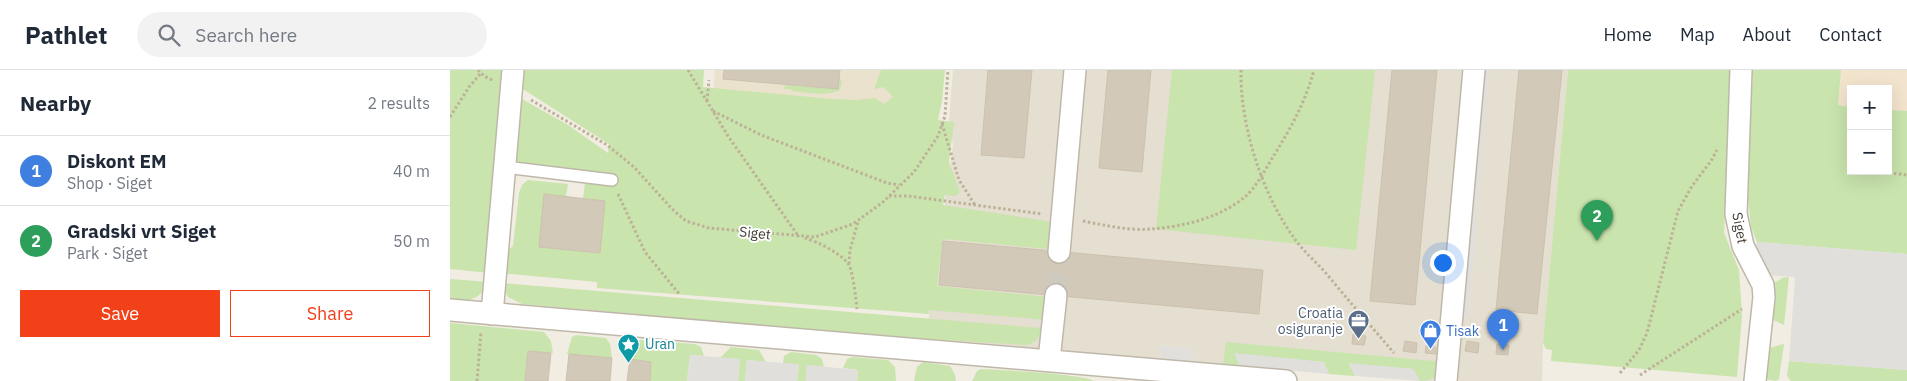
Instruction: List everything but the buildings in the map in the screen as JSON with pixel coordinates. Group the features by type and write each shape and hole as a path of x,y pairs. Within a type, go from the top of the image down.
{"street":[{"path":"1059,252 1075,70"},
{"path":"1446,381 1474,70"},
{"name":"Siget","path":"1741,70 1736,214 1742,246 1762,285 1764,297 1755,381"},
{"path":"487,320 512,79"},
{"path":"1050,360 1056,295"},
{"path":"450,310 487,320 1050,360 1286,381"}],"lane":[{"path":"504,167 612,180"}],"path":[{"path":"688,70 711,110 769,197 799,237 817,242 833,251 849,265"},
{"name":"Siget","path":"480,71 512,79 561,116 607,145 634,167 672,209 686,221 709,228 815,237 853,224 889,196 914,172 938,136 945,116 948,70"},
{"path":"1241,70 1242,100 1247,126 1262,175 1277,213 1293,237 1394,353"},
{"path":"889,196 908,196 1063,217 1105,225 1150,229 1194,221 1221,212 1246,195 1262,175 1300,109 1314,70"},
{"path":"450,118 480,71"},
{"path":"707,102 709,80"},
{"path":"711,110 760,135 887,183 900,185"},
{"path":"942,123 959,180 974,205"},
{"path":"1620,373 1639,350 1647,333 1678,211 1718,148"},
{"path":"1892,173 1907,174"},
{"path":"612,180 645,252 680,295"},
{"path":"857,309 849,265 850,250 858,220"},
{"path":"1640,375 1748,306"},
{"path":"477,381 487,320"}],"shaded area":[{"path":"715,70 923,70 920,111 713,95"},
{"path":"953,70 1568,70 1543,343 1542,381 1420,381 1413,369 1349,363 1355,376 1329,374 1324,362 1235,354 1240,366 1195,362 1188,348 1158,345 1163,360 926,338 953,146 949,120"},
{"path":"1478,70 1489,70 1469,314 1458,326"},
{"path":"1841,70 1907,70 1907,111 1892,110 1892,85 1847,85 1847,106 1838,105"},
{"path":"1757,242 1907,254 1907,370 1789,361 1795,277 1764,275 1755,256"},
{"path":"1157,345 1188,348 1195,362 1163,360"},
{"path":"1234,353 1324,362 1329,374 1240,366"},
{"path":"690,355 740,359 738,381 687,381"},
{"path":"747,360 799,364 797,381 745,381"},
{"path":"1349,363 1413,369 1420,381 1355,376"},
{"path":"807,365 858,370 857,381 806,381"}],"green space":[{"path":"450,70 507,70 490,273 450,269"},
{"path":"519,70 704,70 703,87 833,99 857,100 875,98 884,104 893,97 884,87 874,89 881,70 945,70 938,120 954,122 949,162 960,192 956,196 945,195 943,205 1047,221 1052,224 1049,249 943,239 937,286 1049,297 1047,320 929,310 929,314 597,288 597,282 500,273 502,255 513,246 519,193 522,185 528,180 568,184 566,197 545,194 540,247 599,253 604,201 583,198 585,183 605,185 606,175 520,163 514,158 515,95 568,125 608,153 609,144 518,86"},
{"path":"1172,70 1375,70 1356,250 1156,229"},
{"path":"1568,70 1731,70 1724,233 1739,270 1742,316 1737,377 1551,361 1552,350 1546,349 1543,343"},
{"path":"1753,70 1841,70 1838,105 1847,106 1847,175 1892,175 1892,110 1907,111 1907,254 1757,242 1751,227 1747,189"},
{"path":"839,78 842,82 840,90 829,93 816,94 784,89 785,85 838,89"},
{"path":"1789,277 1784,325 1775,321 1771,316 1773,284 1782,278"},
{"path":"450,279 489,282 481,293 469,300 450,300"},
{"path":"501,283 1041,328 1036,340 1025,345 911,338 522,304 508,297"},
{"path":"450,323 544,332 551,341 553,353 528,351 525,381 450,381"},
{"path":"576,335 606,338 610,344 612,358 567,354 572,337"},
{"path":"638,340 695,344 701,347 704,356 690,355 687,381 650,381 651,362 626,359 629,347"},
{"path":"1226,342 1445,362 1436,376 1429,380 1420,381 1413,369 1349,364 1355,376 1329,374 1324,362 1235,354 1240,366 1223,365"},
{"path":"1784,344 1779,379 1776,381 1765,379 1769,348"},
{"path":"731,347 759,350 766,362 747,360 745,381 738,381 740,359 720,358"},
{"path":"791,352 816,355 822,359 824,367 807,365 806,381 797,381 799,365 783,363 784,356"},
{"path":"852,357 888,360 895,367 896,381 857,381 858,370 843,368 847,359"},
{"path":"1789,361 1907,370 1907,381 1791,381 1787,376"},
{"path":"923,362 950,366 956,381 914,381 917,367"},
{"path":"981,369 1058,374 1094,381 972,381 977,371"}],"tunnel":[{"path":"1056,295 1059,252"}],"place":[{"name":"Gradski vrt Siget","path":"1597,241"},
{"name":"Croatia osiguranje","path":"1359,340"},
{"name":"Tisak","path":"1430,350"},
{"name":"Diskont EM","path":"1503,350"},
{"name":"Uran","path":"629,363"}]}
